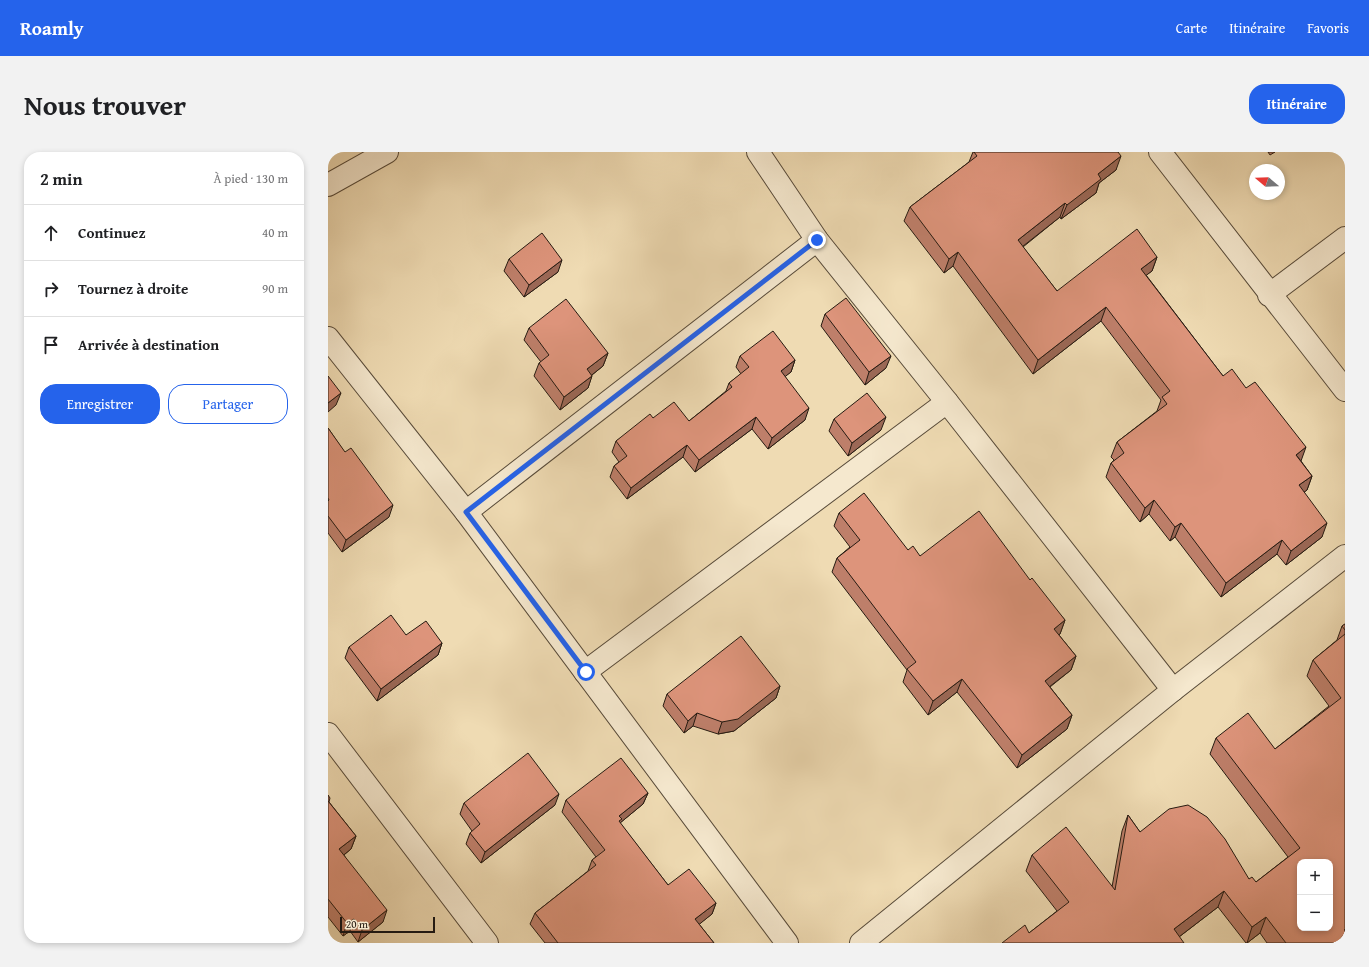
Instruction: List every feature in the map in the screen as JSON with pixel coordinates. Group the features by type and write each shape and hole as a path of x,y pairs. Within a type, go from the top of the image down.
{"street":[{"path":"328,185 387,152"},
{"path":"758,152 817,240 1174,690"},
{"path":"1160,152 1269,295 1345,390"},
{"path":"1269,295 1345,238"},
{"path":"466,512 817,240"},
{"path":"328,338 466,512 787,943"},
{"path":"586,672 947,402"},
{"path":"862,943 1174,690 1345,556"},
{"path":"328,734 487,943"}],"building":[{"path":"974,152 1118,152 1121,156 1098,174 1101,179 1067,205 1065,203 1018,240 1057,291 1137,229 1157,257 1141,269 1223,376 1232,369 1246,388 1255,382 1306,447 1296,455 1312,476 1299,485 1327,523 1291,551 1282,540 1226,583 1181,523 1175,527 1154,500 1145,508 1111,463 1124,453 1117,442 1167,404 1162,397 1170,391 1106,307 1038,360 958,252 949,259 910,207 977,156"},
{"path":"542,233 562,260 529,285 509,259"},
{"path":"846,298 891,356 869,372 825,314"},
{"path":"566,299 608,353 587,369 592,376 564,397 539,363 549,355 529,328"},
{"path":"773,331 795,360 781,371 809,408 772,438 756,417 699,460 687,445 631,488 614,466 627,456 616,441 650,414 653,418 674,402 689,421 732,387 729,383 749,367 740,356"},
{"path":"328,376 341,393 328,403"},
{"path":"867,393 886,417 852,443 834,419"},
{"path":"328,428 345,452 351,448 393,505 346,540 328,516"},
{"path":"864,493 908,550 913,546 920,556 979,511 1030,580 1032,578 1065,620 1054,629 1076,656 1045,681 1072,715 1022,755 962,679 933,701 907,669 916,662 837,558 860,540 839,513"},
{"path":"391,615 406,635 426,621 442,643 381,689 349,647"},
{"path":"1345,634 1345,938 1339,943 1286,943 1266,917 1252,927 1224,891 1174,929 1184,943 1002,943 1025,925 1029,933 1069,902 1032,855 1066,827 1115,890 1128,815 1140,832 1169,809 1188,805 1207,817 1225,839 1249,879 1252,877 1256,882 1300,848 1216,738 1248,713 1275,749 1341,698 1313,660"},
{"path":"741,636 780,686 738,719 722,722 697,713 688,721 667,694"},
{"path":"528,753 559,794 485,852 470,833 480,824 464,803"},
{"path":"621,758 648,793 619,816 622,819 619,821 668,885 689,869 716,903 695,919 714,943 558,943 535,913 596,865 592,860 605,850 566,800"},
{"path":"328,801 356,836 339,849 387,910 362,930 354,919 347,923 328,899"}],"route":[{"path":"586,672 466,512 817,240"}]}
